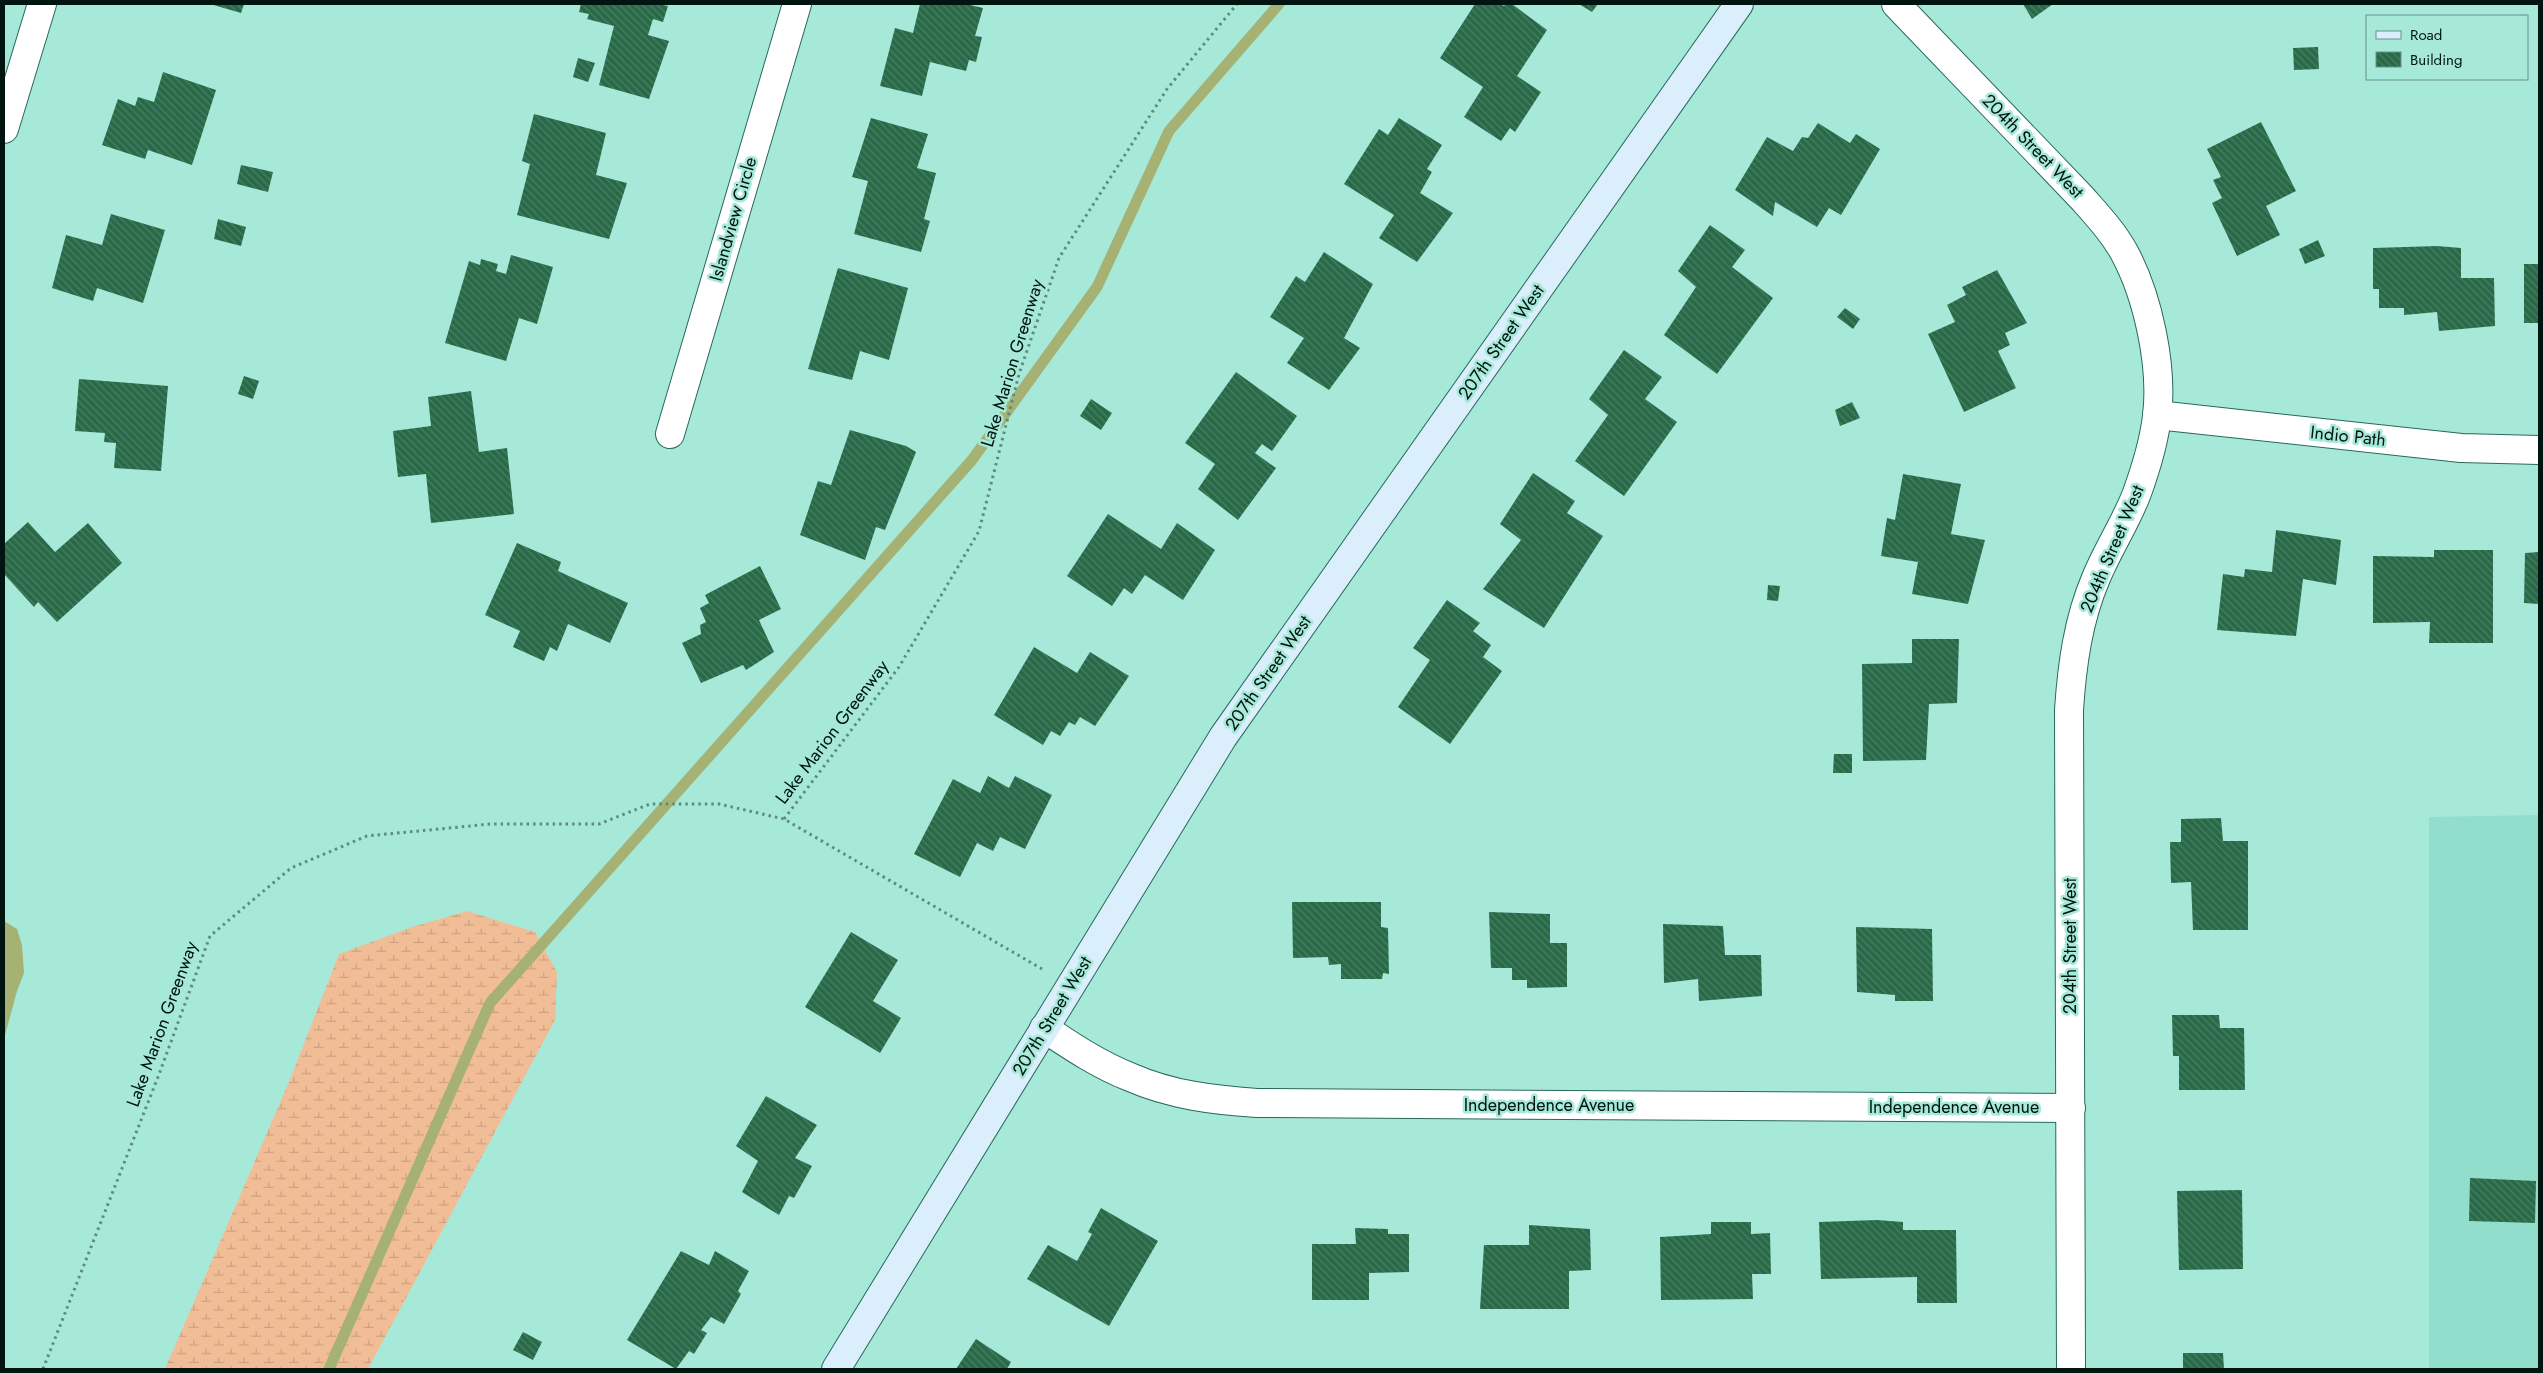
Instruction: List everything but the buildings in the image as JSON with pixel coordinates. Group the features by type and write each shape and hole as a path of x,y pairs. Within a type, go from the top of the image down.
{"street":[{"path":"4,129 42,4"},
{"name":"Islandview Circle","path":"670,434 797,4"},
{"name":"207th Street West","path":"836,1369 1222,737 1739,4"},
{"name":"204th Street West","path":"1896,4 2082,198 2124,252 2148,314 2157,381 2157,415 2151,448 2137,494 2096,579 2081,622 2072,666 2069,710 2071,1369"},
{"name":"Indio Path","path":"2157,415 2461,448 2539,450"},
{"name":"Independence Avenue","path":"1044,1028 1088,1056 1137,1080 1168,1091 1209,1100 1257,1104 2071,1108"}],"path":[{"name":"Lake Marion Greenway","path":"43,1369 155,1086 210,936 290,868 366,836 490,824 599,824 650,804 718,804 784,819 899,667 979,531 1019,374 1059,258 1167,89 1237,4"},
{"path":"784,819 1070,986"}],"shaded area":[{"path":"2539,815 2539,1369 2429,1369 2429,817"},
{"path":"4,921 17,929 22,945 24,973 4,1039"}],"green space":[{"path":"467,911 535,932 557,972 555,1020 368,1369 165,1369 289,1082 339,954 412,927"}],"waterway":[{"path":"329,1369 490,1003 972,460 1097,287 1169,131 1279,4"}]}
